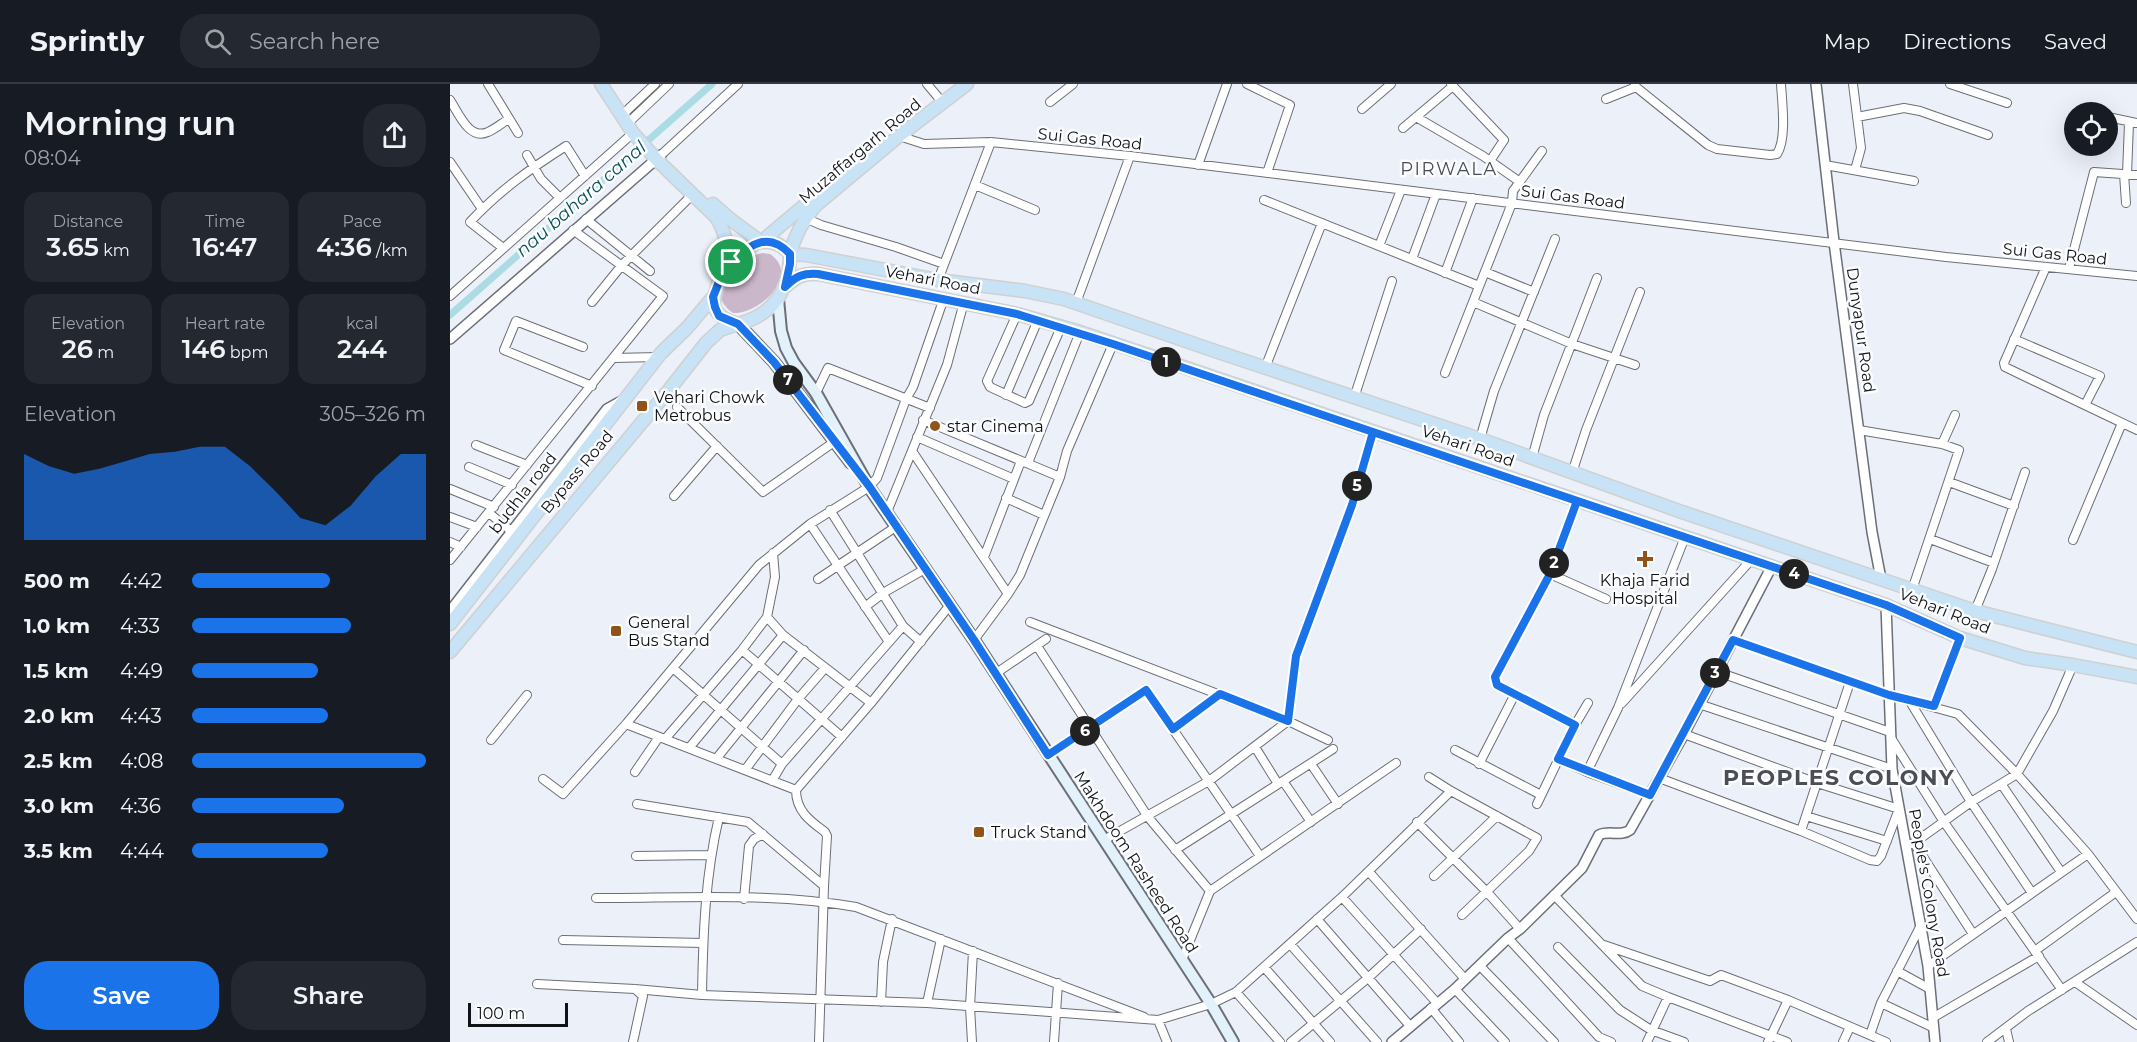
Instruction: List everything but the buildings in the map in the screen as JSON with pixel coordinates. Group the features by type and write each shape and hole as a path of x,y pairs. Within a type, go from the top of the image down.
{"main road":[{"path":"450,624 515,535 658,357 713,297 722,274 727,250 722,227 716,217 656,155 601,84"},
{"path":"609,84 631,124"},
{"path":"722,274 740,254 761,242 940,100 954,84"},
{"name":"Muzaffargarh Road","path":"790,254 795,236 815,206 940,100 967,84"},
{"path":"656,155 730,219 761,242 772,241 783,246 790,254 785,287 778,298 767,310 738,324"},
{"name":"Vehari Road","path":"790,254 938,280 1064,298 1480,439 1572,473 1975,611 2137,652"},
{"name":"Vehari Road","path":"785,287 795,278 806,273 818,274 964,302 1080,332 1886,605 1960,638 2025,658 2137,677"},
{"path":"713,297 719,316 738,324 774,362 869,486"},
{"name":"Makhdoom Rasheed Road","path":"778,298 781,331 786,348 816,393 869,486 974,640 1211,1004 1233,1042"},
{"name":"Bypass Road","path":"450,652 706,343 720,330 738,324"}],"street":[{"path":"488,84 518,133"},
{"path":"631,124 655,84"},
{"path":"450,339 738,84"},
{"path":"927,84 940,100"},
{"path":"1050,102 1074,84"},
{"path":"1198,165 1227,84"},
{"path":"1246,84 1290,105 1267,173"},
{"path":"1362,109 1391,84"},
{"path":"1606,99 1635,86 1708,146 1770,155 1777,154 1780,150 1783,121 1781,84"},
{"name":"Dunyapur Road","path":"1816,84 1833,242 1872,532 1881,579"},
{"path":"1853,84 1861,148 1855,170"},
{"path":"1950,84 2007,103"},
{"path":"450,296 585,176 666,85"},
{"path":"1403,128 1452,85 1504,140 1490,161"},
{"path":"450,100 465,125 476,133 486,133 509,119"},
{"path":"1857,117 1904,108 1920,111 1988,135"},
{"path":"1416,117 1490,161 1520,182"},
{"path":"2118,119 2133,123 2125,174 2126,203"},
{"name":"Sui Gas Road","path":"899,136 924,144 991,142 1130,156 1946,257 2137,276"},
{"path":"938,280 991,142"},
{"path":"503,248 470,222 493,197 566,146 585,176"},
{"path":"1445,373 1512,203 1513,191 1542,151"},
{"path":"527,155 545,184 560,198"},
{"path":"1076,303 1130,156"},
{"path":"2127,156 2137,156"},
{"path":"450,162 483,208"},
{"path":"1825,165 1914,181"},
{"path":"2069,269 2094,172 2137,175"},
{"path":"975,184 1035,210"},
{"path":"1379,246 1401,190"},
{"path":"592,302 621,265 693,194"},
{"path":"1412,259 1436,194"},
{"path":"1445,273 1473,198"},
{"path":"1264,200 1479,286"},
{"path":"805,218 944,264"},
{"path":"586,219 650,271"},
{"path":"1265,368 1322,223"},
{"path":"450,560 663,296 573,230"},
{"path":"1480,439 1494,391 1555,239"},
{"path":"2046,267 2004,363 2005,367 2137,430"},
{"path":"1485,272 1534,292"},
{"path":"1532,458 1544,415 1597,278"},
{"path":"1354,398 1392,281"},
{"path":"1572,473 1640,292"},
{"path":"543,779 563,794 626,724 759,565 810,524 869,486 876,478 906,399 913,387 944,298"},
{"path":"887,512 947,365 964,302"},
{"path":"1473,302 1572,344 1635,365"},
{"path":"1017,314 987,381 990,387 1025,403 1029,401 1061,327"},
{"path":"1006,395 1038,320"},
{"path":"583,347 516,321 504,350 592,386"},
{"path":"984,557 1014,479 1024,462 1080,332"},
{"path":"2014,339 2100,376 2085,405"},
{"path":"974,640 1020,575 1060,477 1067,451 1113,344"},
{"path":"614,358 658,357"},
{"path":"816,393 828,368 930,408"},
{"path":"677,407 763,492 834,442"},
{"path":"1942,444 1955,415"},
{"path":"923,420 1060,477"},
{"path":"2073,540 2122,423"},
{"path":"1859,430 1942,444 1959,450 1912,590"},
{"path":"1104,840 1209,781 1288,721 1296,656 1352,505 1373,432"},
{"path":"917,438 1014,479"},
{"path":"476,445 528,465"},
{"path":"674,496 717,446"},
{"path":"912,451 1008,594"},
{"path":"469,467 512,484"},
{"path":"1975,611 2025,472"},
{"path":"1949,482 2014,506"},
{"path":"450,489 492,510 515,535"},
{"path":"1006,498 1044,515"},
{"path":"1575,725 1497,685 1495,677 1550,574 1577,501"},
{"path":"830,510 903,626 921,642"},
{"path":"450,517 477,527"},
{"path":"810,524 889,642"},
{"path":"818,579 897,526"},
{"name":"budhla road","path":"450,611 515,535"},
{"path":"1587,772 1618,708 1685,537"},
{"path":"1930,539 1994,563"},
{"path":"450,542 461,547"},
{"path":"635,772 662,738 704,695 767,617 775,577 773,553"},
{"path":"1618,708 1752,559"},
{"path":"1392,1042 1466,979 1582,868 1599,836 1607,833 1623,834 1630,830 1684,734 1772,566"},
{"path":"865,607 925,569"},
{"path":"1550,574 1606,599"},
{"path":"819,1042 827,837 825,832 801,811 796,798 796,790 871,703 950,605"},
{"name":"People's Colony Road","path":"1886,605 1892,769 1899,809 1911,844 1928,966 1935,1042"},
{"path":"767,617 783,634 871,703"},
{"path":"1030,622 1220,694 1288,721 1328,740"},
{"path":"772,781 782,764 903,626"},
{"path":"689,748 783,634"},
{"path":"1934,706 1960,638"},
{"path":"995,674 1046,639"},
{"path":"1733,640 1889,695 1958,714 2018,774 2088,854 2137,919"},
{"path":"1037,645 1148,817 1210,891"},
{"path":"742,650 842,736"},
{"path":"716,759 804,650"},
{"path":"1974,934 1911,844 1971,802 2018,774 2053,711 2073,665"},
{"path":"673,668 782,764"},
{"path":"745,770 761,746 825,668"},
{"path":"1715,672 1890,735 1944,822 2062,990"},
{"path":"1801,831 1850,682"},
{"path":"1048,755 1146,690 1260,856"},
{"path":"1173,729 1220,694"},
{"path":"1479,764 1515,694"},
{"path":"491,740 527,695"},
{"path":"1909,700 1971,802 2032,892"},
{"path":"1537,804 1588,703"},
{"path":"1699,704 1892,769"},
{"path":"626,724 796,790"},
{"path":"1659,778 1877,861 1899,809 1817,783 1684,734"},
{"path":"1255,747 1311,822"},
{"path":"1175,850 1333,749"},
{"path":"1455,750 1541,795"},
{"path":"1558,759 1650,795"},
{"path":"1182,960 1210,891 1396,763"},
{"path":"1311,764 1338,804"},
{"path":"1429,777 1450,791 1537,838 1529,851 1462,915"},
{"path":"2002,785 2061,872"},
{"path":"537,984 702,995 1056,1011 1155,1020 1211,1004 1236,992 1369,872 1450,791"},
{"path":"637,804 748,822 824,886"},
{"path":"1434,876 1497,816"},
{"path":"1806,816 1887,840"},
{"path":"702,995 703,943 710,855 719,817"},
{"path":"1417,822 1487,892 1520,929"},
{"path":"744,898 749,846 754,839 763,834"},
{"path":"1928,966 2088,854"},
{"path":"636,856 710,855"},
{"path":"1369,872 1466,979"},
{"path":"1934,1017 2037,953 2116,892"},
{"path":"1554,895 1642,986 1769,1038 1787,1042"},
{"path":"596,897 744,898 824,902 856,907 1155,1020 1167,1042"},
{"path":"1342,897 1394,953 1459,1042"},
{"path":"1317,919 1410,1026"},
{"path":"880,1002 883,962 892,920"},
{"path":"1870,1035 1881,1003 1921,925"},
{"path":"1291,1042 1368,978 1421,929"},
{"path":"1508,938 1597,1039 1611,1042"},
{"path":"927,1004 941,939"},
{"path":"563,940 703,943"},
{"path":"1987,1042 2028,1011 2137,942"},
{"path":"1290,944 1377,1042"},
{"path":"1604,945 1710,981 1721,975 1788,1000 1886,1042"},
{"path":"1558,947 1620,1010 1651,1030 1684,1042"},
{"path":"972,1042 970,1007 973,951"},
{"path":"1480,966 1554,1042"},
{"path":"1264,967 1330,1042"},
{"path":"1897,971 1930,989"},
{"path":"2075,982 2137,1025"},
{"path":"1054,1042 1058,983"},
{"path":"633,1042 643,996 635,989"},
{"path":"1455,989 1505,1042"},
{"path":"1236,992 1280,1042"},
{"path":"1647,1042 1668,997"},
{"path":"1769,1038 1788,1000"},
{"path":"1881,1003 1934,1028"},
{"path":"1843,1042 1850,1027"},
{"path":"2006,1029 2009,1042"}],"shaded area":[{"path":"762,253 770,254 778,263 781,272 779,282 773,292 755,307 744,312 733,313 724,305 721,296 722,286 734,269 753,256"}],"waterway":[{"name":"nau bahara canal","path":"450,315 712,84"}],"place":[{"name":"Vehari Chowk Metrobus","path":"642,406"},
{"name":"star Cinema","path":"935,426"},
{"name":"Khaja Farid Hospital","path":"1645,559"},
{"name":"General Bus Stand","path":"616,631"},
{"name":"Truck Stand","path":"979,832"}],"district":[{"name":"PIRWALA","path":"1449,169"},
{"name":"PEOPLES COLONY","path":"1839,777"}],"route":[{"path":"731,262 722,274 713,297 719,316 738,324 774,362 869,486 974,640 1048,755 1146,690 1173,729 1220,694 1288,721 1296,656 1352,505 1373,432 1577,501 1752,559 1886,605 1960,638 1934,706 1889,695 1733,640 1650,795 1558,759 1575,725 1495,682 1495,677 1550,574 1577,501 1080,332 1017,314 818,274 806,273 795,278 785,287 789,275 790,254 783,246 772,241 761,242 750,247 731,262"}]}
